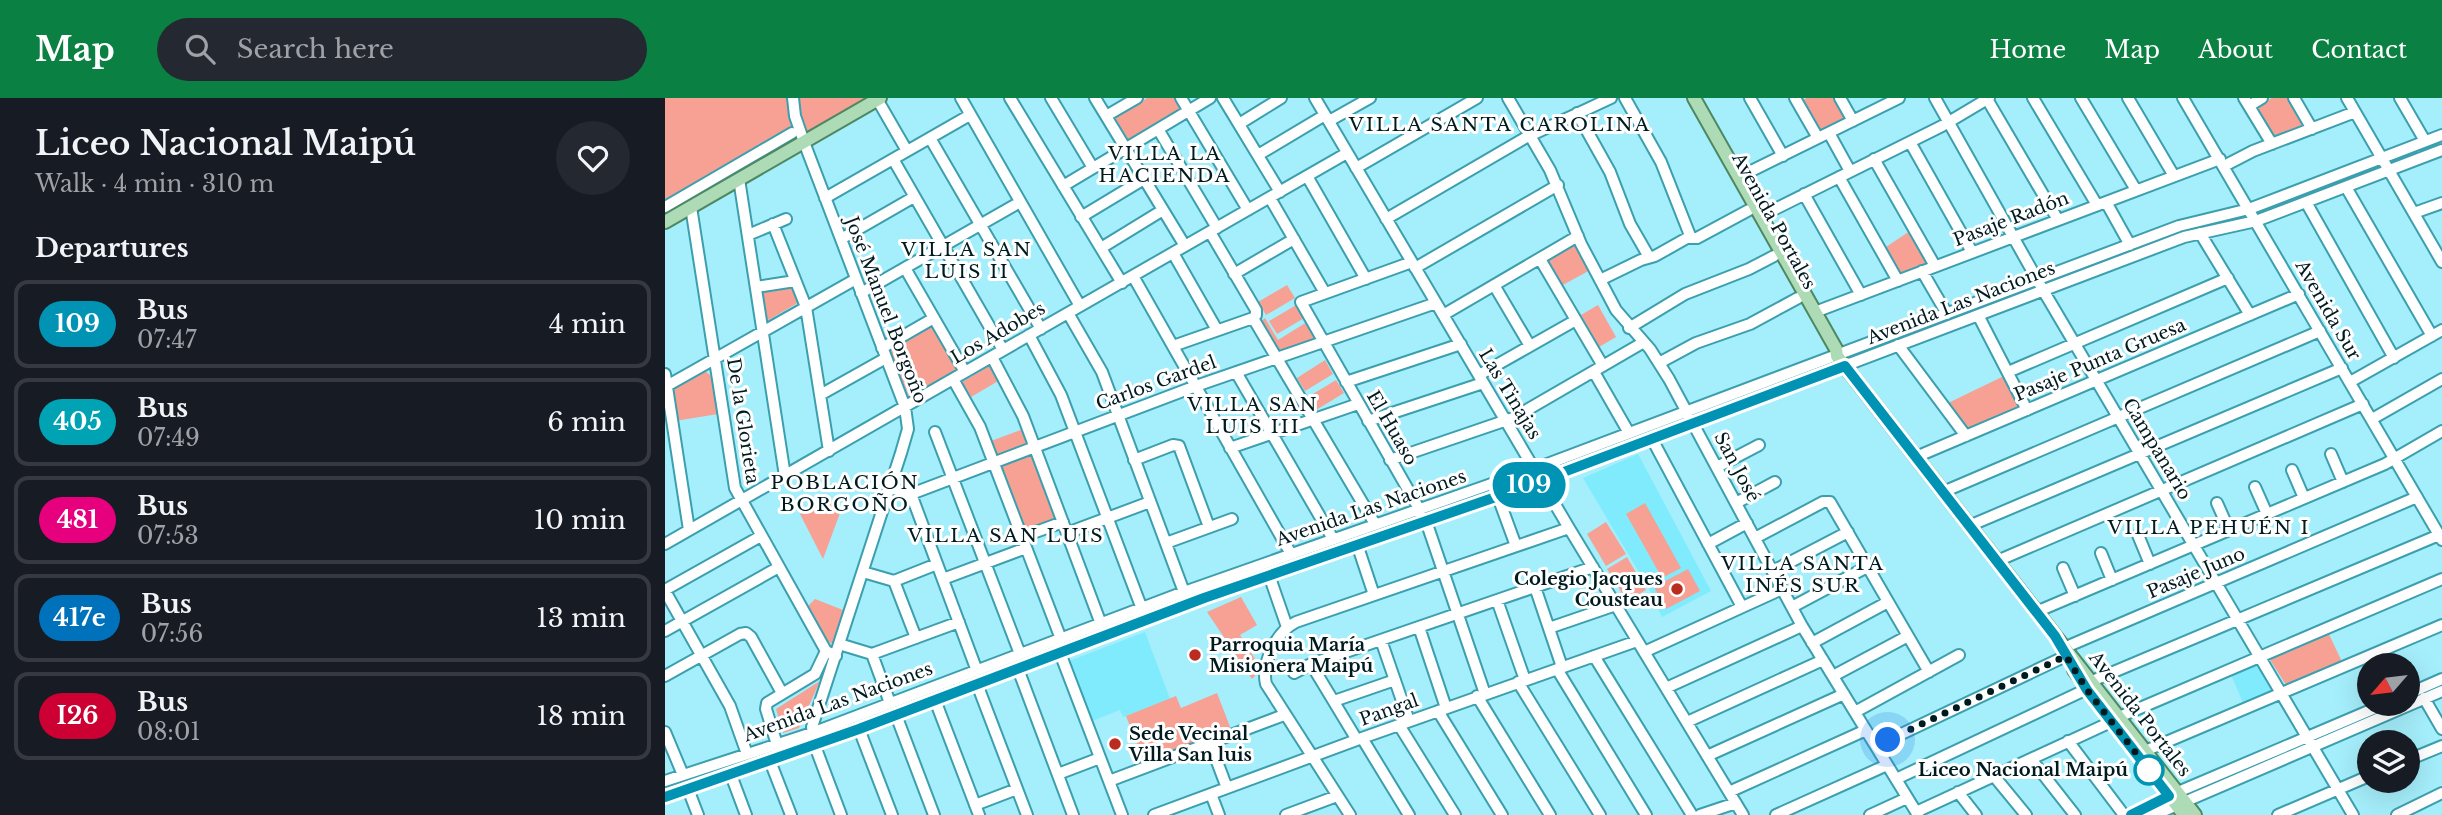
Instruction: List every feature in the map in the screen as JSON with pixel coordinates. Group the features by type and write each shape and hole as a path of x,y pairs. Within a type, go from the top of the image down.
{"main road":[{"name":"Avenida Portales","path":"1685,98 1815,312 1841,361"},
{"name":"Avenida Portales","path":"1694,98 1739,177 1774,256 1826,348 1841,361 1997,561 2178,801 2195,815"},
{"path":"665,222 878,99"},
{"name":"Avenida Portales","path":"2115,719 2145,751 2178,801"}],"street":[{"name":"José Manuel Borgoño","path":"793,98 795,116 804,142 905,407 908,429 839,644 831,653 814,721 812,733 815,746 841,815"},
{"path":"961,98 1080,306"},
{"path":"1010,98 1122,283"},
{"path":"1051,98 1093,168"},
{"path":"1095,98 1185,246"},
{"path":"1107,116 1137,98"},
{"path":"1181,98 1248,210"},
{"path":"1063,186 1210,98"},
{"path":"1223,98 1258,155 1294,239 1325,293 1414,265 1558,185"},
{"path":"1239,124 1281,98"},
{"name":"Las Tinajas","path":"1315,98 1569,528 1743,815"},
{"path":"1258,155 1370,98"},
{"path":"1356,168 1477,98"},
{"name":"San José","path":"1508,98 1558,185 1578,236 1619,315 1659,363 1802,626 1917,813"},
{"path":"1386,219 1531,136 1611,98"},
{"path":"1625,98 1661,162 1691,238"},
{"path":"1750,98 1783,156"},
{"path":"1795,98 1823,135 1845,174 1898,281"},
{"path":"1840,98 1853,121"},
{"name":"Campanario","path":"1935,98 2040,285 2353,815"},
{"path":"2033,98 2130,245"},
{"path":"2081,98 2136,190"},
{"path":"2128,98 2174,176"},
{"name":"Avenida Sur","path":"2183,98 2441,538"},
{"path":"2262,98 2246,102 2271,144"},
{"path":"2294,98 2312,129"},
{"path":"2347,98 2442,262"},
{"path":"2400,98 2425,141"},
{"path":"878,99 907,151"},
{"path":"1600,281 1691,238 1697,238 1804,194 1910,142 1988,99 2058,220"},
{"path":"1739,177 1890,100"},
{"name":"Pasaje Radón","path":"1815,312 2136,190 2222,163 2355,112"},
{"path":"1577,113 1610,172 1630,224 1649,257"},
{"path":"825,198 970,115"},
{"path":"1158,130 1234,274 1256,310 1253,318 1173,346"},
{"path":"665,206 792,133"},
{"name":"Avenida Las Naciones","path":"665,781 812,733 1184,592 1534,469 1687,412 1898,345 2189,222 2249,209 2442,135"},
{"path":"930,138 1041,329"},
{"path":"1910,142 1972,252"},
{"name":"Avenida Las Naciones","path":"2040,285 2200,233 2256,221 2442,150"},
{"name":"Los Adobes","path":"665,544 1347,153"},
{"path":"893,159 1003,350"},
{"path":"1874,159 1935,267"},
{"path":"1307,176 1366,279"},
{"path":"739,179 785,476"},
{"path":"1081,216 1144,179"},
{"path":"2346,187 2437,333 2350,383"},
{"path":"1804,194 1861,295"},
{"path":"841,239 914,197"},
{"path":"861,293 1020,202"},
{"path":"2306,202 2394,358"},
{"path":"2414,214 2442,203"},
{"name":"De la Glorieta","path":"691,207 734,483 741,501 831,653"},
{"path":"1101,248 1163,210"},
{"path":"748,235 786,219"},
{"path":"773,225 806,307 829,451"},
{"path":"2200,233 2250,315"},
{"path":"1443,315 1578,236"},
{"path":"1234,274 1294,239"},
{"path":"1173,254 1217,330"},
{"path":"1629,328 1685,294 1749,269 1774,256"},
{"path":"1540,259 1576,320 1629,433"},
{"path":"905,268 965,372"},
{"path":"1922,271 1947,314"},
{"path":"1133,276 1291,554"},
{"path":"2008,372 2228,278"},
{"path":"689,530 666,382 715,358 856,279"},
{"path":"756,286 795,281"},
{"path":"1494,285 1530,346"},
{"name":"El Huaso","path":"1325,293 1301,302 1426,521 1458,614 1481,695 1550,815"},
{"name":"Pasaje Punta Gruesa","path":"1916,457 2298,294"},
{"path":"1659,363 1696,343 1750,324 1798,298"},
{"name":"Carlos Gardel","path":"911,494 1196,386 1436,303"},
{"path":"1068,313 1098,363 1184,592"},
{"path":"1972,313 2008,372 2027,410"},
{"name":"Avenida Las Naciones","path":"665,797 815,746 1269,575 1541,481 1693,423 1947,314 1972,313"},
{"path":"820,396 934,318"},
{"path":"1253,318 1375,524"},
{"path":"1368,421 1481,379 1530,346 1576,320"},
{"path":"1943,492 2320,331"},
{"path":"1029,335 1057,384 1142,609"},
{"path":"1390,460 1506,422 1644,342"},
{"path":"1346,382 1461,344"},
{"path":"1898,345 1966,436"},
{"path":"992,357 1018,404 1101,624"},
{"path":"1969,526 2342,368"},
{"path":"1236,372 1333,539"},
{"path":"953,379 975,416 994,462 1061,639 1061,653 1122,815"},
{"path":"2372,419 2442,379"},
{"path":"1230,449 1359,404"},
{"path":"1997,561 2363,404"},
{"path":"935,432 1020,654"},
{"path":"2036,612 2343,482 2441,434"},
{"path":"1652,439 1742,607"},
{"path":"1134,460 1177,445 1209,527"},
{"path":"1717,467 1759,445"},
{"path":"2330,454 2343,482"},
{"path":"2292,470 2304,498"},
{"path":"1736,503 1775,482"},
{"path":"2255,487 2267,514"},
{"path":"890,488 911,494 977,671"},
{"path":"1498,496 1516,546"},
{"name":"Pasaje Juno","path":"1876,746 2066,652 2417,497"},
{"path":"1755,538 1829,501 1929,672"},
{"path":"1022,537 1108,518 1150,502"},
{"path":"2217,503 2229,530"},
{"path":"1166,543 1232,519"},
{"path":"1708,544 1747,523"},
{"path":"1350,815 1267,688 1264,672 1268,659 1287,627 1569,528"},
{"path":"1773,571 1848,531"},
{"path":"2138,535 2150,564"},
{"path":"747,754 730,706 665,591 761,536"},
{"path":"1896,779 2089,685 2238,620 2441,538"},
{"path":"1357,544 1374,595"},
{"path":"943,579 1026,548"},
{"path":"2101,553 2112,580"},
{"path":"863,572 894,581 937,565"},
{"path":"665,631 779,567"},
{"path":"1294,673 1311,664 1593,567"},
{"path":"1792,607 1867,567"},
{"path":"2063,568 2075,596"},
{"path":"1269,575 1287,627"},
{"path":"1917,813 2115,719 2442,579"},
{"path":"894,581 916,638"},
{"path":"1535,587 1559,668 1646,815"},
{"path":"1644,652 1782,589"},
{"path":"1497,600 1522,681 1599,815"},
{"path":"1812,643 1888,602"},
{"path":"1549,628 1616,605"},
{"path":"839,644 872,654 959,622"},
{"path":"2145,751 2442,625"},
{"path":"1666,688 1802,626"},
{"path":"1419,627 1442,709 1502,815"},
{"path":"665,676 746,633 751,637 782,692"},
{"path":"1833,676 1908,636"},
{"path":"1381,640 1395,680 1404,723 1455,815"},
{"name":"Pangal","path":"1154,815 1171,812 1311,756 1637,641"},
{"path":"791,815 776,760 777,744 766,706 768,701 815,674 831,653"},
{"path":"872,654 890,703"},
{"path":"1594,656 1692,815"},
{"path":"1855,712 1959,656"},
{"path":"1687,722 1823,660"},
{"path":"1311,664 1409,815"},
{"path":"1018,669 1073,815"},
{"path":"2420,689 2442,679"},
{"path":"1334,701 1395,680"},
{"path":"977,684 1027,815"},
{"path":"2310,741 2442,691"},
{"path":"1707,756 1844,694"},
{"path":"2424,698 2442,729"},
{"path":"935,700 977,810 1017,789"},
{"path":"896,715 934,815"},
{"path":"1109,781 1285,715"},
{"path":"2154,815 2178,801 2361,716"},
{"path":"859,729 892,815"},
{"path":"1729,792 1865,730"},
{"path":"665,732 683,775"},
{"path":"2068,741 2124,815"},
{"path":"1210,743 1227,788"},
{"path":"2420,755 2442,746"},
{"path":"1058,774 1100,758"},
{"path":"2031,759 2075,815"},
{"path":"1776,815 1887,765"},
{"path":"731,775 746,815"},
{"path":"1994,776 2025,815"},
{"path":"2278,815 2357,781"},
{"path":"688,789 698,815"},
{"path":"1958,792 1976,815"},
{"path":"2397,815 2442,793"},
{"path":"1211,794 1219,815"},
{"path":"1286,815 1337,796"},
{"path":"1870,815 1907,798"},
{"path":"2131,815 2178,801"},
{"path":"1700,815 1735,803"}],"shaded area":[{"path":"665,98 873,98 665,218"},
{"path":"1147,98 1175,98 1184,111 1131,144 1115,118"},
{"path":"1807,98 1836,98 1848,120 1820,135 1801,101"},
{"path":"2272,98 2290,98 2307,128 2273,140 2255,108"},
{"path":"1910,231 1928,266 1900,278 1883,249"},
{"path":"1577,240 1592,269 1561,286 1545,259"},
{"path":"793,283 801,301 765,322 760,289"},
{"path":"1287,285 1295,298 1266,315 1258,302"},
{"path":"1298,304 1306,317 1277,334 1269,321"},
{"path":"1598,305 1616,337 1599,347 1581,315"},
{"path":"1265,318 1278,340 1307,322 1318,341 1279,354 1260,322"},
{"path":"932,322 960,371 910,399 888,348"},
{"path":"1325,360 1333,374 1305,391 1297,378"},
{"path":"991,365 1000,380 971,397 962,382"},
{"path":"704,370 711,376 718,414 675,421 669,390"},
{"path":"2006,375 2024,409 1967,433 1946,404"},
{"path":"1336,380 1344,393 1316,410 1308,397"},
{"path":"1023,429 1029,446 997,457 991,441"},
{"path":"1034,451 1060,520 1024,533 998,465"},
{"name":"Colegio Jacques Cousteau","path":"1638,454 1711,591 1662,617 1649,589 1583,478"},
{"path":"833,499 840,513 823,559 800,514"},
{"path":"1645,503 1681,568 1662,578 1626,514"},
{"path":"1606,522 1626,554 1606,566 1587,534"},
{"path":"1627,557 1646,590 1627,601 1607,569"},
{"name":"Colegio Jacques Cousteau","path":"1688,569 1700,591 1666,609 1654,587"},
{"path":"1241,597 1257,625 1240,635 1261,669 1252,679 1207,612"},
{"path":"815,599 848,612 836,645 826,641 808,606"},
{"path":"2327,630 2343,664 2288,688 2267,655"},
{"path":"1145,632 1170,699 1123,717 1120,710 1092,721 1069,661"},
{"path":"2256,662 2274,692 2244,705 2230,672"},
{"path":"820,681 799,728 783,733 776,709"},
{"path":"1217,693 1232,732 1145,764 1126,716 1176,696 1181,708"}],"bus line":[{"name":"109","path":"665,797 859,729 1204,598 1516,490 1845,366 2055,636 2087,690 2169,796 2131,815"}],"place":[{"name":"Colegio Jacques Cousteau","path":"1677,589"},
{"name":"Parroquia María Misionera Maipú","path":"1195,655"},
{"name":"Sede Vecinal Villa San luis","path":"1115,744"},
{"name":"Liceo Nacional Maipú","path":"2149,770"}],"district":[{"name":"VILLA SANTA CAROLINA","path":"1500,124"},
{"name":"VILLA LA HACIENDA","path":"1165,164"},
{"name":"VILLA SAN LUIS II","path":"967,260"},
{"name":"VILLA SAN LUIS III","path":"1253,415"},
{"name":"POBLACIÓN BORGOÑO","path":"845,493"},
{"name":"VILLA PEHUÉN I","path":"2209,527"},
{"name":"VILLA SAN LUIS","path":"1006,535"},
{"name":"VILLA SANTA INÉS SUR","path":"1803,574"}],"route":[{"path":"1888,740 2066,656 2087,690 2149,770"}]}
